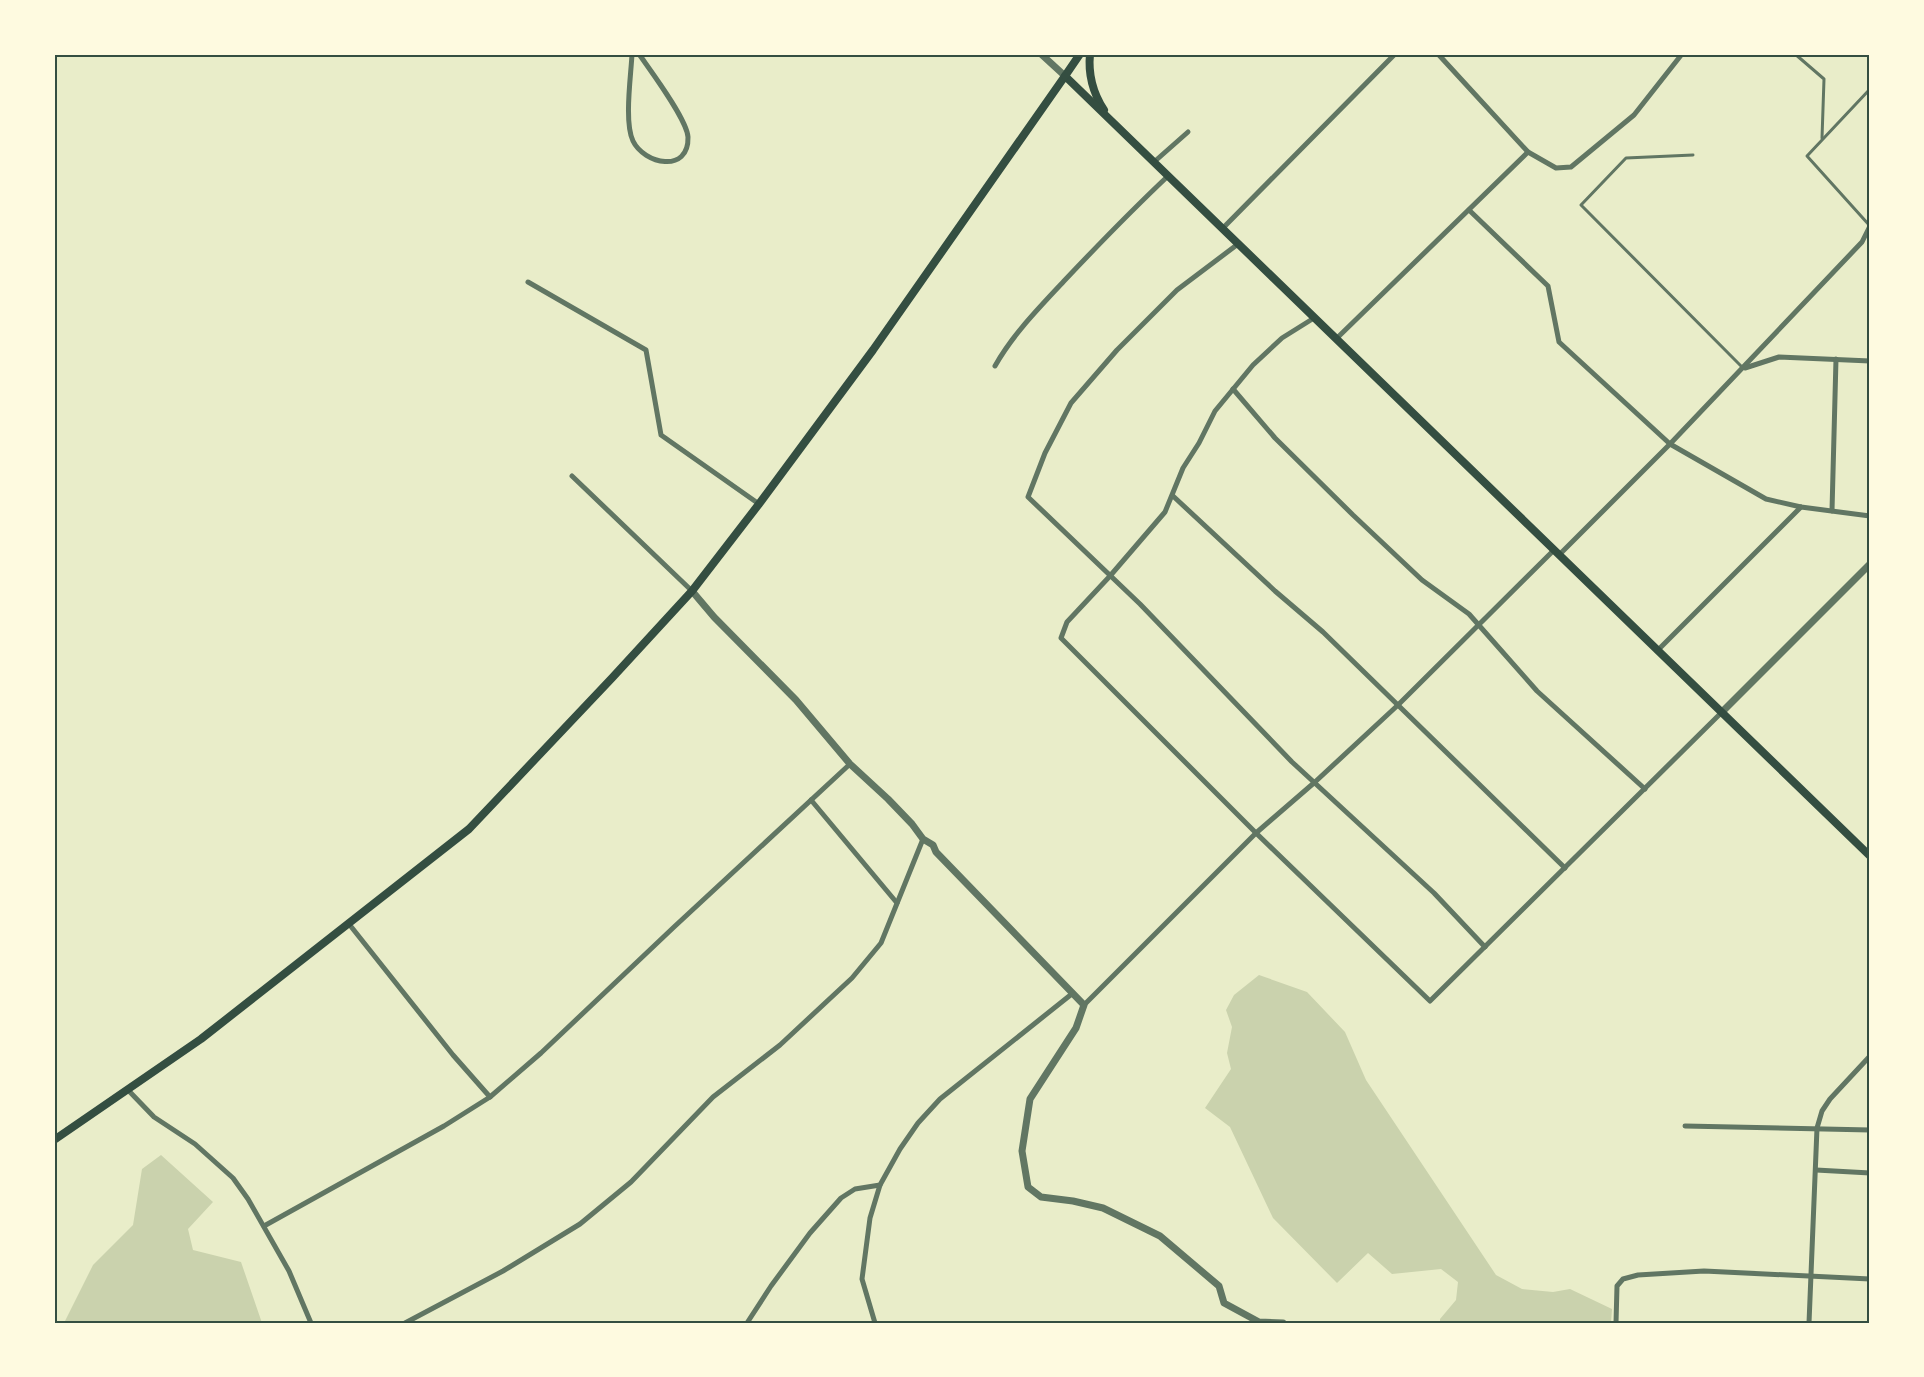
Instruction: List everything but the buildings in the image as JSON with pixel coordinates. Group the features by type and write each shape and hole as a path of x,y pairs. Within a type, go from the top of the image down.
{"main road":[{"path":"54,1140 201,1039 468,829 692,591 873,350 1080,54"},
{"path":"1089,54 1094,90 1111,121"},
{"path":"1065,76 1870,856"}],"street":[{"path":"632,54 628,114 633,142 647,155 670,163 679,160 685,152 688,135 671,100 639,54"},
{"path":"1041,54 1065,76"},
{"path":"1222,229 1395,54"},
{"path":"1438,54 1528,152 1556,168 1571,167 1634,115 1683,54"},
{"path":"1154,162 1188,132"},
{"path":"1336,339 1528,152"},
{"path":"995,366 1029,318 1119,221 1167,176"},
{"path":"1469,210 1548,286 1559,342 1670,444 1766,499 1801,507 1870,516"},
{"path":"1283,1323 1259,1322 1224,1303 1219,1286 1160,1236 1103,1208 1041,1197 1028,1187 1022,1151 1030,1099 1076,1028 1084,1005 1256,833 1315,783 1398,705 1478,624 1670,444 1862,242 1870,226"},
{"path":"1238,244 1177,290 1118,350 1071,403 1045,453 1028,497 1110,576 1292,762 1434,893 1485,947"},
{"path":"528,282 646,350 661,435 759,504"},
{"path":"1314,318 1282,339 1252,365 1215,411 1183,468 1165,512 1067,622 1061,638 1256,833 1431,1001 1870,564"},
{"path":"1743,369 1779,357 1870,361"},
{"path":"1832,511 1836,359"},
{"path":"1233,389 1275,438 1353,515 1422,580 1469,614 1537,691 1645,789"},
{"path":"572,476 692,591 714,617 796,699 850,764 896,807 923,839 933,845 936,852 1084,1005"},
{"path":"1173,496 1275,591 1323,632 1565,868"},
{"path":"1657,651 1801,507"},
{"path":"264,1226 444,1126 490,1097 541,1053 850,764"},
{"path":"811,800 897,903"},
{"path":"405,1323 503,1271 580,1224 631,1182 713,1097 780,1045 852,978 881,943 923,839"},
{"path":"349,924 453,1055 490,1097"},
{"path":"875,1323 862,1279 870,1218 880,1185 900,1149 918,1123 940,1100 1073,993"},
{"path":"1809,1323 1817,1128 1822,1111 1830,1099 1870,1056"},
{"path":"128,1090 154,1117 195,1144 233,1178 289,1271 311,1323"},
{"path":"1685,1126 1870,1130"},
{"path":"1816,1170 1870,1173"},
{"path":"747,1323 810,1233 841,1198 855,1189 880,1185"},
{"path":"1616,1323 1617,1286 1623,1279 1638,1275 1704,1270 1870,1280"}],"lane":[{"path":"1795,54 1824,79 1822,140"},
{"path":"1870,89 1807,156 1870,226"},
{"path":"1693,155 1626,158 1581,205 1743,369"}],"green space":[{"path":"1259,975 1307,992 1345,1032 1366,1080 1496,1275 1522,1289 1553,1292 1570,1289 1612,1309 1611,1323 1440,1323 1440,1319 1456,1300 1458,1282 1441,1269 1392,1274 1368,1253 1337,1283 1273,1218 1230,1127 1205,1108 1231,1069 1227,1053 1232,1027 1226,1010 1234,995"},
{"path":"161,1155 213,1202 188,1229 193,1250 241,1262 262,1323 64,1323 93,1265 133,1225 142,1169"}]}
